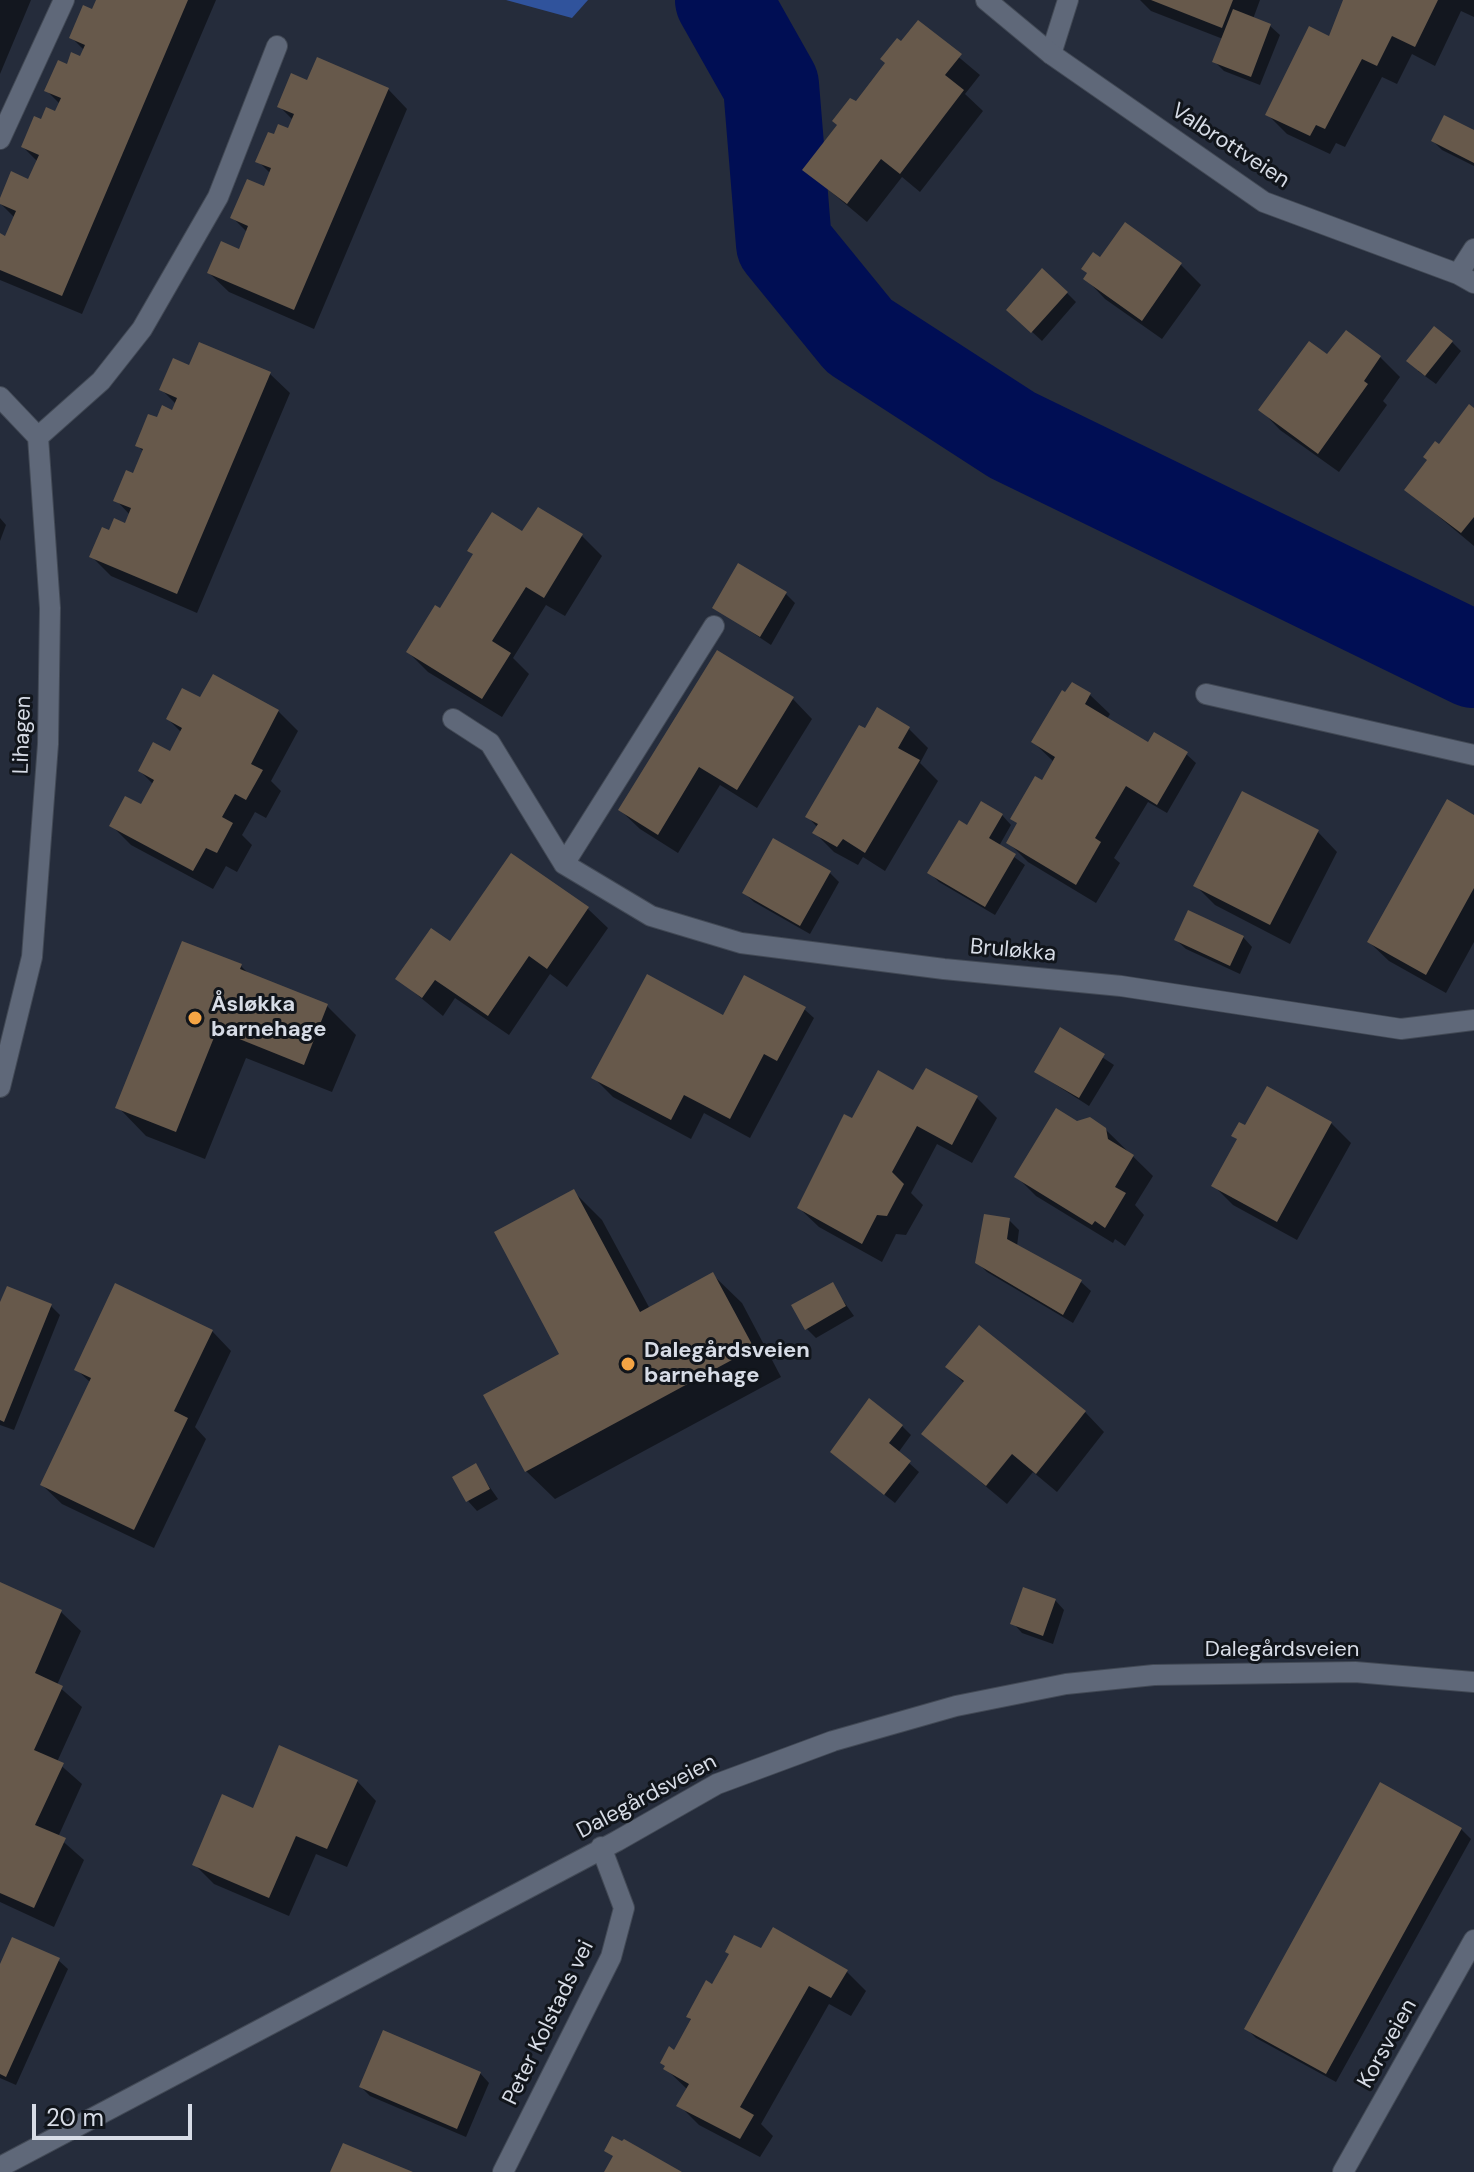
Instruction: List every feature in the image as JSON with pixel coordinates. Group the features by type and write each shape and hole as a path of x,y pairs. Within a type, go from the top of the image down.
{"street":[{"path":"0,139 64,0"},
{"name":"Valbrottveien","path":"986,0 1051,54 1264,202 1466,278"},
{"path":"1051,54 1068,0"},
{"path":"0,397 13,407 38,437 101,381 142,329 218,197 277,46"},
{"path":"1466,278 1474,249"},
{"name":"Lihagen","path":"0,1087 32,957 48,744 50,608 38,437"},
{"path":"564,864 714,626"},
{"path":"1206,694 1474,755"},
{"name":"Bruløkka","path":"453,719 490,743 564,864 651,916 741,943 929,967 1121,986 1401,1029 1474,1020"},
{"name":"Dalegårdsveien","path":"0,2167 717,1784 833,1741 956,1706 1066,1684 1154,1675 1257,1671 1355,1672 1474,1682"},
{"name":"Peter Kolstads vei","path":"503,2172 611,1957 624,1908 601,1847"},
{"name":"Korsveien","path":"1343,2172 1474,1940"}],"shaded area":[{"path":"506,0 588,0 572,18"}],"building":[{"path":"96,0 188,0 62,296 0,270 0,233 5,236 16,211 0,204 0,198 11,171 28,179 39,155 21,147 34,116 41,119 46,107 55,111 61,98 44,91 58,60 67,64 71,52 80,56 85,45 69,38 83,5 92,9"},
{"path":"1151,0 1233,0 1222,28"},
{"path":"1343,0 1438,0 1415,47 1392,36 1377,66 1362,59 1325,129 1316,125 1310,136 1265,115 1309,26 1329,36"},
{"path":"1233,9 1271,24 1251,77 1212,62"},
{"path":"918,20 962,54 945,75 964,90 900,174 881,159 847,204 802,170 837,125 832,121 850,98 856,101 885,63 880,59 897,38 901,41"},
{"path":"317,57 389,88 294,310 207,273 221,241 239,249 248,226 230,218 247,179 264,186 271,168 255,162 268,132 274,134 278,124 288,128 294,114 277,107 291,73 307,80"},
{"path":"1444,115 1474,130 1474,163 1431,141"},
{"path":"1125,222 1182,263 1142,321 1083,279 1087,273 1081,269 1093,252 1100,257"},
{"path":"1042,268 1068,292 1031,333 1006,310"},
{"path":"1434,326 1453,341 1425,376 1406,361"},
{"path":"1346,330 1381,356 1364,381 1368,384 1318,454 1258,410 1309,341 1327,354"},
{"path":"199,342 271,372 177,594 89,557 102,527 109,530 114,518 125,523 131,508 113,501 126,470 133,473 143,449 135,446 148,414 157,417 162,405 172,410 177,398 159,390 173,358 189,365"},
{"path":"1469,404 1474,408 1474,517 1461,533 1404,490 1427,460 1423,457 1435,441 1439,444"},
{"path":"538,507 583,534 544,598 526,587 492,641 511,653 482,699 406,652 435,605 440,608 473,554 467,551 492,512 522,531"},
{"path":"738,563 787,592 760,637 712,608"},
{"path":"717,650 794,697 737,790 699,767 658,835 618,810"},
{"path":"213,674 279,710 251,764 263,770 246,800 235,794 222,817 233,823 217,853 206,848 193,871 109,826 125,796 141,804 154,780 138,771 153,742 170,751 182,728 166,719 182,688 200,697"},
{"path":"1072,682 1091,693 1085,704 1148,742 1154,732 1188,752 1157,805 1126,786 1095,838 1101,842 1076,885 1006,843 1017,823 1010,819 1035,776 1042,780 1055,757 1031,742 1062,690 1065,692"},
{"path":"877,707 910,727 898,748 920,760 865,853 843,839 837,847 812,833 818,824 805,817 859,725 865,728"},
{"path":"1242,791 1319,830 1270,925 1193,886"},
{"path":"1447,799 1474,815 1474,888 1426,975 1367,942"},
{"path":"981,801 1003,814 989,838 1016,854 985,907 927,873 959,820 967,825"},
{"path":"773,838 831,871 800,926 742,893"},
{"path":"511,853 589,907 547,969 529,956 488,1016 435,980 422,998 395,979 431,928 450,941"},
{"path":"1188,910 1244,936 1230,966 1174,940"},
{"path":"182,941 242,964 240,969 328,1004 304,1065 217,1030 176,1132 115,1108"},
{"path":"647,974 723,1015 744,975 806,1007 777,1061 764,1054 730,1119 684,1095 671,1120 591,1078"},
{"path":"1060,1027 1105,1054 1079,1098 1034,1072"},
{"path":"926,1068 978,1096 952,1145 917,1126 892,1172 904,1184 887,1216 877,1215 862,1244 797,1208 844,1114 852,1118 878,1070 913,1090"},
{"path":"1267,1086 1332,1122 1277,1222 1211,1186 1237,1139 1231,1136 1239,1122 1245,1125"},
{"path":"1056,1108 1077,1121 1090,1117 1106,1128 1108,1139 1134,1155 1115,1187 1126,1193 1105,1228 1095,1221 1092,1225 1014,1177"},
{"path":"574,1189 640,1312 713,1272 754,1348 525,1472 483,1395 559,1354 494,1232"},
{"path":"984,1214 1010,1218 1007,1239 1082,1280 1063,1315 975,1263"},
{"path":"833,1282 846,1306 805,1330 791,1305"},
{"path":"115,1283 213,1330 174,1411 188,1418 134,1530 40,1485 91,1378 74,1370"},
{"path":"7,1286 52,1304 4,1422 0,1420 0,1302"},
{"path":"979,1325 1086,1411 1036,1474 1012,1454 986,1486 921,1434 964,1381 945,1367"},
{"path":"869,1398 903,1425 889,1443 911,1461 884,1495 830,1452"},
{"path":"476,1463 490,1489 466,1502 452,1477"},
{"path":"0,1582 62,1610 35,1673 63,1686 34,1750 64,1763 35,1825 66,1838 34,1908 0,1893"},
{"path":"1023,1587 1056,1599 1043,1636 1010,1624"},
{"path":"279,1745 358,1780 327,1849 296,1836 269,1898 192,1865 222,1794 253,1808"},
{"path":"1380,1782 1462,1828 1326,2074 1244,2029"},
{"path":"773,1927 848,1970 831,1998 809,1986 740,2107 754,2115 740,2139 676,2106 689,2084 663,2069 665,2066 660,2063 669,2046 674,2050 691,2019 686,2017 706,1980 712,1984 729,1954 725,1952 734,1935 761,1948"},
{"path":"12,1937 60,1958 6,2077 0,2074 0,1964"},
{"path":"383,2030 481,2072 457,2129 359,2087"},
{"path":"612,2136 622,2141 624,2139 682,2172 604,2172 613,2156 604,2151"},
{"path":"343,2143 413,2172 330,2172"}],"waterway":[{"path":"723,0 771,85 784,244 859,336 1012,435 1474,660"}],"place":[{"name":"Åsløkka barnehage","path":"195,1018"},
{"name":"Dalegårdsveien barnehage","path":"628,1364"}]}
